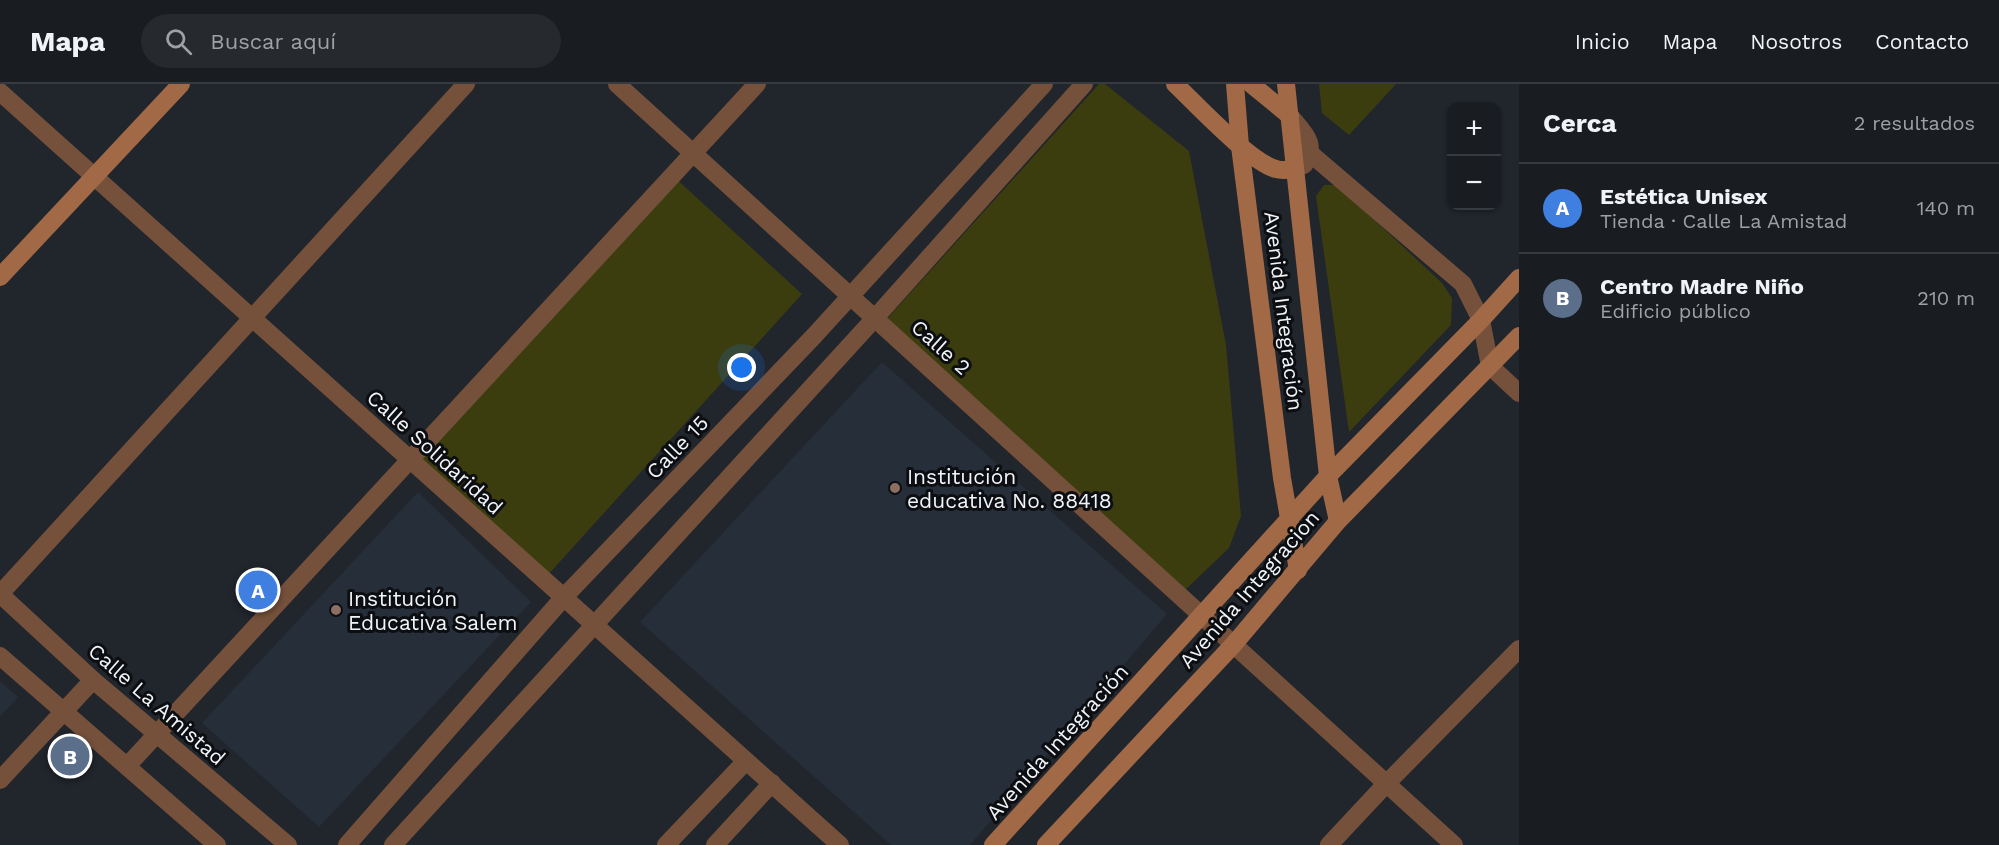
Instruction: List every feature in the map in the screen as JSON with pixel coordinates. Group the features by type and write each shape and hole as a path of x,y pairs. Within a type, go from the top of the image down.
{"main road":[{"path":"0,277 181,84"},
{"path":"1175,84 1240,146 1275,169 1284,171 1295,168"},
{"name":"Avenida Integración","path":"1235,84 1240,146 1289,519 1298,570"},
{"path":"1251,84 1290,116"},
{"path":"1286,84 1329,476 1338,521"},
{"name":"Avenida Integración","path":"993,845 1289,519 1519,278"},
{"name":"Avenida Integracion","path":"1046,845 1234,644 1338,521 1519,336"}],"street":[{"path":"0,594 466,84"},
{"name":"Calle 2","path":"617,84 1454,845"},
{"path":"128,765 758,84"},
{"name":"Calle 15","path":"347,845 564,597 851,296 1044,84"},
{"path":"393,845 875,318 1084,84"},
{"name":"Calle Solidaridad","path":"0,92 840,845"},
{"path":"1290,116 1309,139 1311,154 1303,166 1295,168"},
{"path":"1311,154 1463,284 1481,320 1490,366 1519,393"},
{"name":"Calle La Amistad","path":"0,594 93,680 288,845"},
{"path":"1329,845 1386,784 1518,652"},
{"path":"0,656 62,712 128,765 217,845"},
{"path":"0,780 93,680"},
{"path":"666,845 746,761"},
{"path":"715,845 772,783"}],"shaded area":[{"path":"1099,84 1105,84 1189,151 1226,345 1241,516 1229,548 1185,590 885,321"},
{"path":"1319,84 1396,84 1349,135 1322,113"},
{"path":"673,176 802,294 547,576 413,455"},
{"path":"1324,185 1337,185 1442,283 1452,298 1451,325 1349,432 1316,196"},
{"name":"Institución educativa No. 88418","path":"882,362 1167,614 970,845 891,845 640,622"},
{"path":"418,492 531,602 319,827 202,723"},
{"path":"0,681 18,697 0,717"}],"place":[{"name":"Institución educativa No. 88418","path":"895,488"},
{"name":"Estética Unisex","path":"258,590"},
{"name":"Institución Educativa Salem","path":"336,610"},
{"name":"Centro Madre Niño","path":"70,756"}]}
